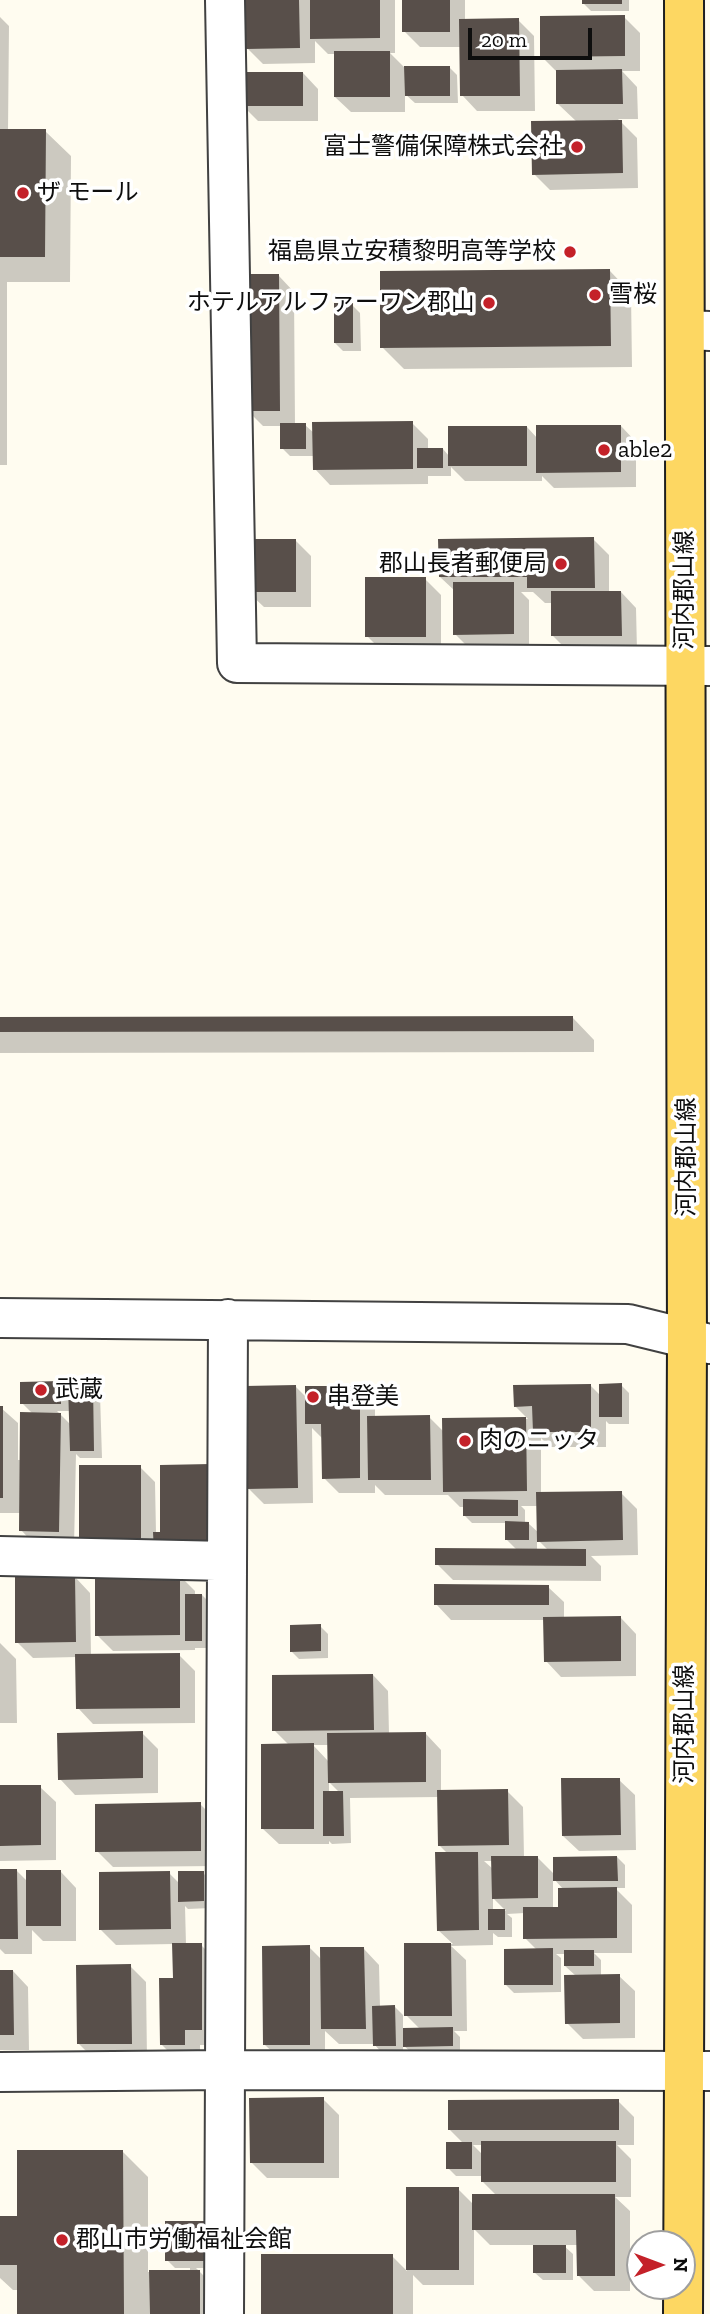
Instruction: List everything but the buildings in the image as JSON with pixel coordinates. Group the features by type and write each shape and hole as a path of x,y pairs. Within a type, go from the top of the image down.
{"main road":[{"name":"河内郡山線","path":"682,2314 696,2071 699,1342 697,331 684,0"}],"street":[{"path":"225,0 237,663 698,666"},
{"path":"0,1318 628,1325 699,1342"},
{"path":"224,2314 228,1319"},
{"path":"0,1556 227,1561"},
{"path":"0,2073 226,2070 696,2071"}],"place":[{"name":"富士警備保障株式会社","path":"577,147"},
{"name":"ザ モール","path":"23,193"},
{"name":"福島県立安積黎明高等学校","path":"570,252"},
{"name":"雪桜","path":"595,295"},
{"name":"ホテルアルファーワン郡山","path":"489,303"},
{"name":"able2","path":"604,450"},
{"name":"郡山長者郵便局","path":"561,564"},
{"name":"武蔵","path":"41,1390"},
{"name":"串登美","path":"313,1397"},
{"name":"肉のニッタ","path":"465,1441"},
{"name":"郡山市労働福祉会館","path":"62,2240"}]}
